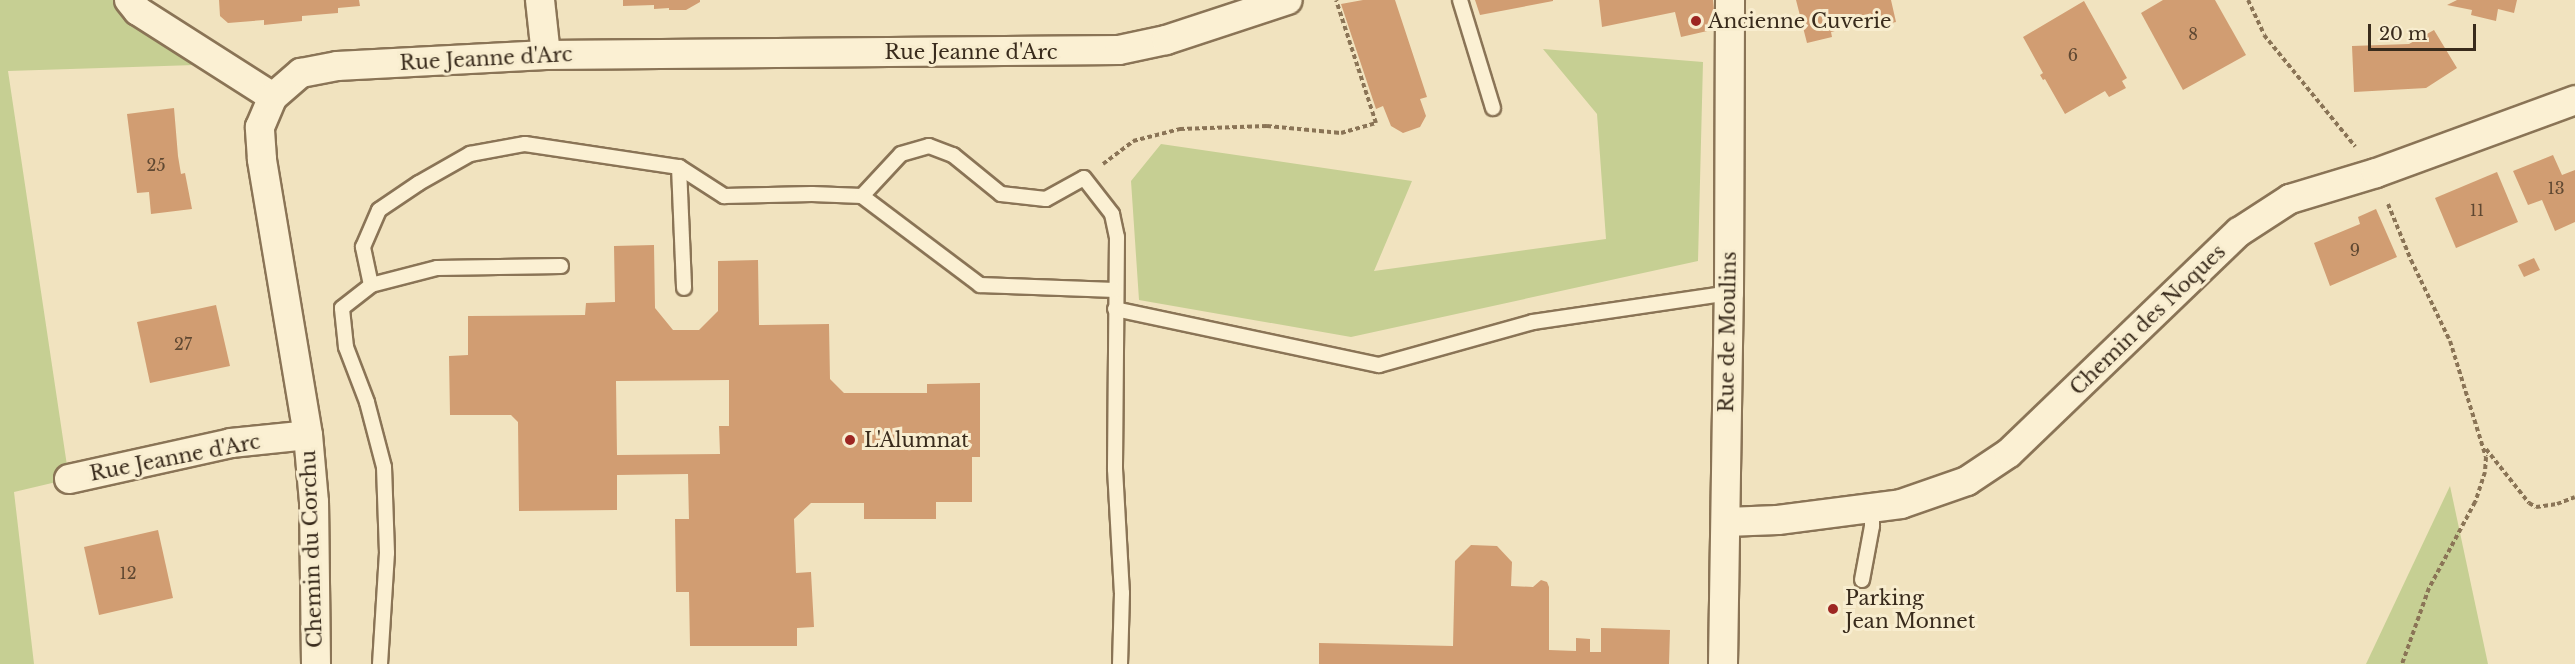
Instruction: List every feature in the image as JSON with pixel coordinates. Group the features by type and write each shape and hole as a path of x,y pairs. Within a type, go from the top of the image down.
{"street":[{"path":"129,0 138,11 273,97"},
{"path":"540,0 546,55"},
{"name":"Rue Jeanne d'Arc","path":"69,479 231,443 308,435 262,159 260,127 273,97 301,73 337,66 546,55 1119,50 1166,40 1288,0"},
{"name":"Rue de Moulins","path":"1723,664 1729,293 1730,0"},
{"name":"Chemin des Noques","path":"1726,522 1778,520 1900,504 1967,481 2009,453 2239,232 2290,199 2376,173 2575,99"},
{"name":"Chemin du Corchu","path":"308,435 314,502 316,664"}],"lane":[{"path":"1460,0 1493,108"},
{"path":"371,285 363,247 379,210 470,154 525,144 679,167 724,196 812,194 862,196 980,285 1115,290"},
{"path":"862,196 901,154 929,146 953,154 1001,194 1046,199 1084,178 1113,214 1117,237 1115,469 1122,593 1120,664"},
{"path":"679,167 684,288"},
{"path":"380,664 387,553 384,467 367,402 346,347 342,308 371,285 437,268 561,266"},
{"path":"1115,309 1379,365 1533,322 1729,293"},
{"path":"1862,580 1872,526 1872,508"}],"path":[{"path":"1084,178 1132,141 1180,129 1266,126 1341,133 1376,123 1336,0"},
{"path":"2248,0 2264,35 2376,173 2411,260 2450,341 2486,457 2485,472 2475,502 2429,588 2402,664"},
{"path":"2483,446 2529,503 2536,507 2557,504 2575,497"}],"green space":[{"path":"0,0 113,0 195,65 8,71 69,479 14,492 34,664 0,664"},
{"path":"1543,49 1703,62 1698,261 1351,337 1139,300 1131,181 1161,144 1412,181 1374,271 1606,239 1597,114"},
{"path":"2450,486 2488,664 2366,664"}],"building":[{"path":"219,0 359,0 360,6 338,8 338,13 302,16 302,21 264,25 264,20 228,23 220,16"},
{"path":"623,0 700,0 700,2 686,10 669,10 669,8 654,9 654,5 623,6"},
{"path":"1363,0 1395,0 1427,97 1420,99 1426,116 1420,127 1403,133 1391,126 1383,106 1376,109 1341,4"},
{"path":"1475,0 1553,0 1553,1 1480,15"},
{"name":"Ancienne Cuverie","path":"1599,0 1713,0 1716,29 1681,37 1675,12 1602,27"},
{"path":"1796,0 1891,0 1896,22 1877,26 1875,21 1831,32 1832,37 1807,43"},
{"path":"2163,0 2215,0 2246,55 2183,90 2141,13"},
{"path":"2457,0 2517,0 2514,13 2498,9 2496,21 2471,15 2472,10 2447,5"},
{"path":"2084,1 2127,78 2122,81 2126,88 2109,97 2105,91 2065,114 2045,79 2043,80 2040,75 2043,73 2023,37"},
{"path":"2434,30 2457,68 2426,88 2354,92 2352,46 2409,44"},
{"path":"174,108 181,174 185,173 192,209 151,214 149,192 137,193 127,114"},
{"path":"2553,155 2562,175 2575,170 2575,222 2555,231 2542,200 2528,205 2513,171"},
{"path":"2497,172 2518,222 2456,248 2435,198"},
{"path":"2376,209 2397,257 2330,286 2314,243 2360,224 2358,217"},
{"name":"L'Alumnat","path":"654,245 655,308 673,330 699,330 718,311 718,261 758,260 759,325 829,324 830,379 844,393 927,393 927,384 980,383 980,457 972,457 972,502 936,502 936,519 864,519 864,503 811,503 794,519 796,573 811,572 814,627 797,628 797,646 690,646 689,592 676,592 675,519 689,519 688,474 617,475 617,510 519,511 518,422 511,415 450,415 449,356 468,355 468,316 585,315 586,303 615,302 614,246","holes":["729,380 729,426 719,426 720,454 617,455 616,381"]},
{"path":"2534,258 2540,270 2524,277 2518,265"},
{"path":"216,305 230,366 150,383 137,322"},
{"path":"158,530 173,598 99,615 84,547"},
{"path":"1471,545 1497,546 1512,562 1511,586 1533,587 1541,580 1547,582 1549,587 1549,650 1576,651 1576,638 1590,639 1590,652 1601,652 1601,628 1670,630 1669,664 1319,664 1319,643 1453,646 1455,561"}],"place":[{"name":"Ancienne Cuverie","path":"1696,21"},
{"name":"L'Alumnat","path":"850,440"},
{"name":"Parking Jean Monnet","path":"1833,609"}]}
